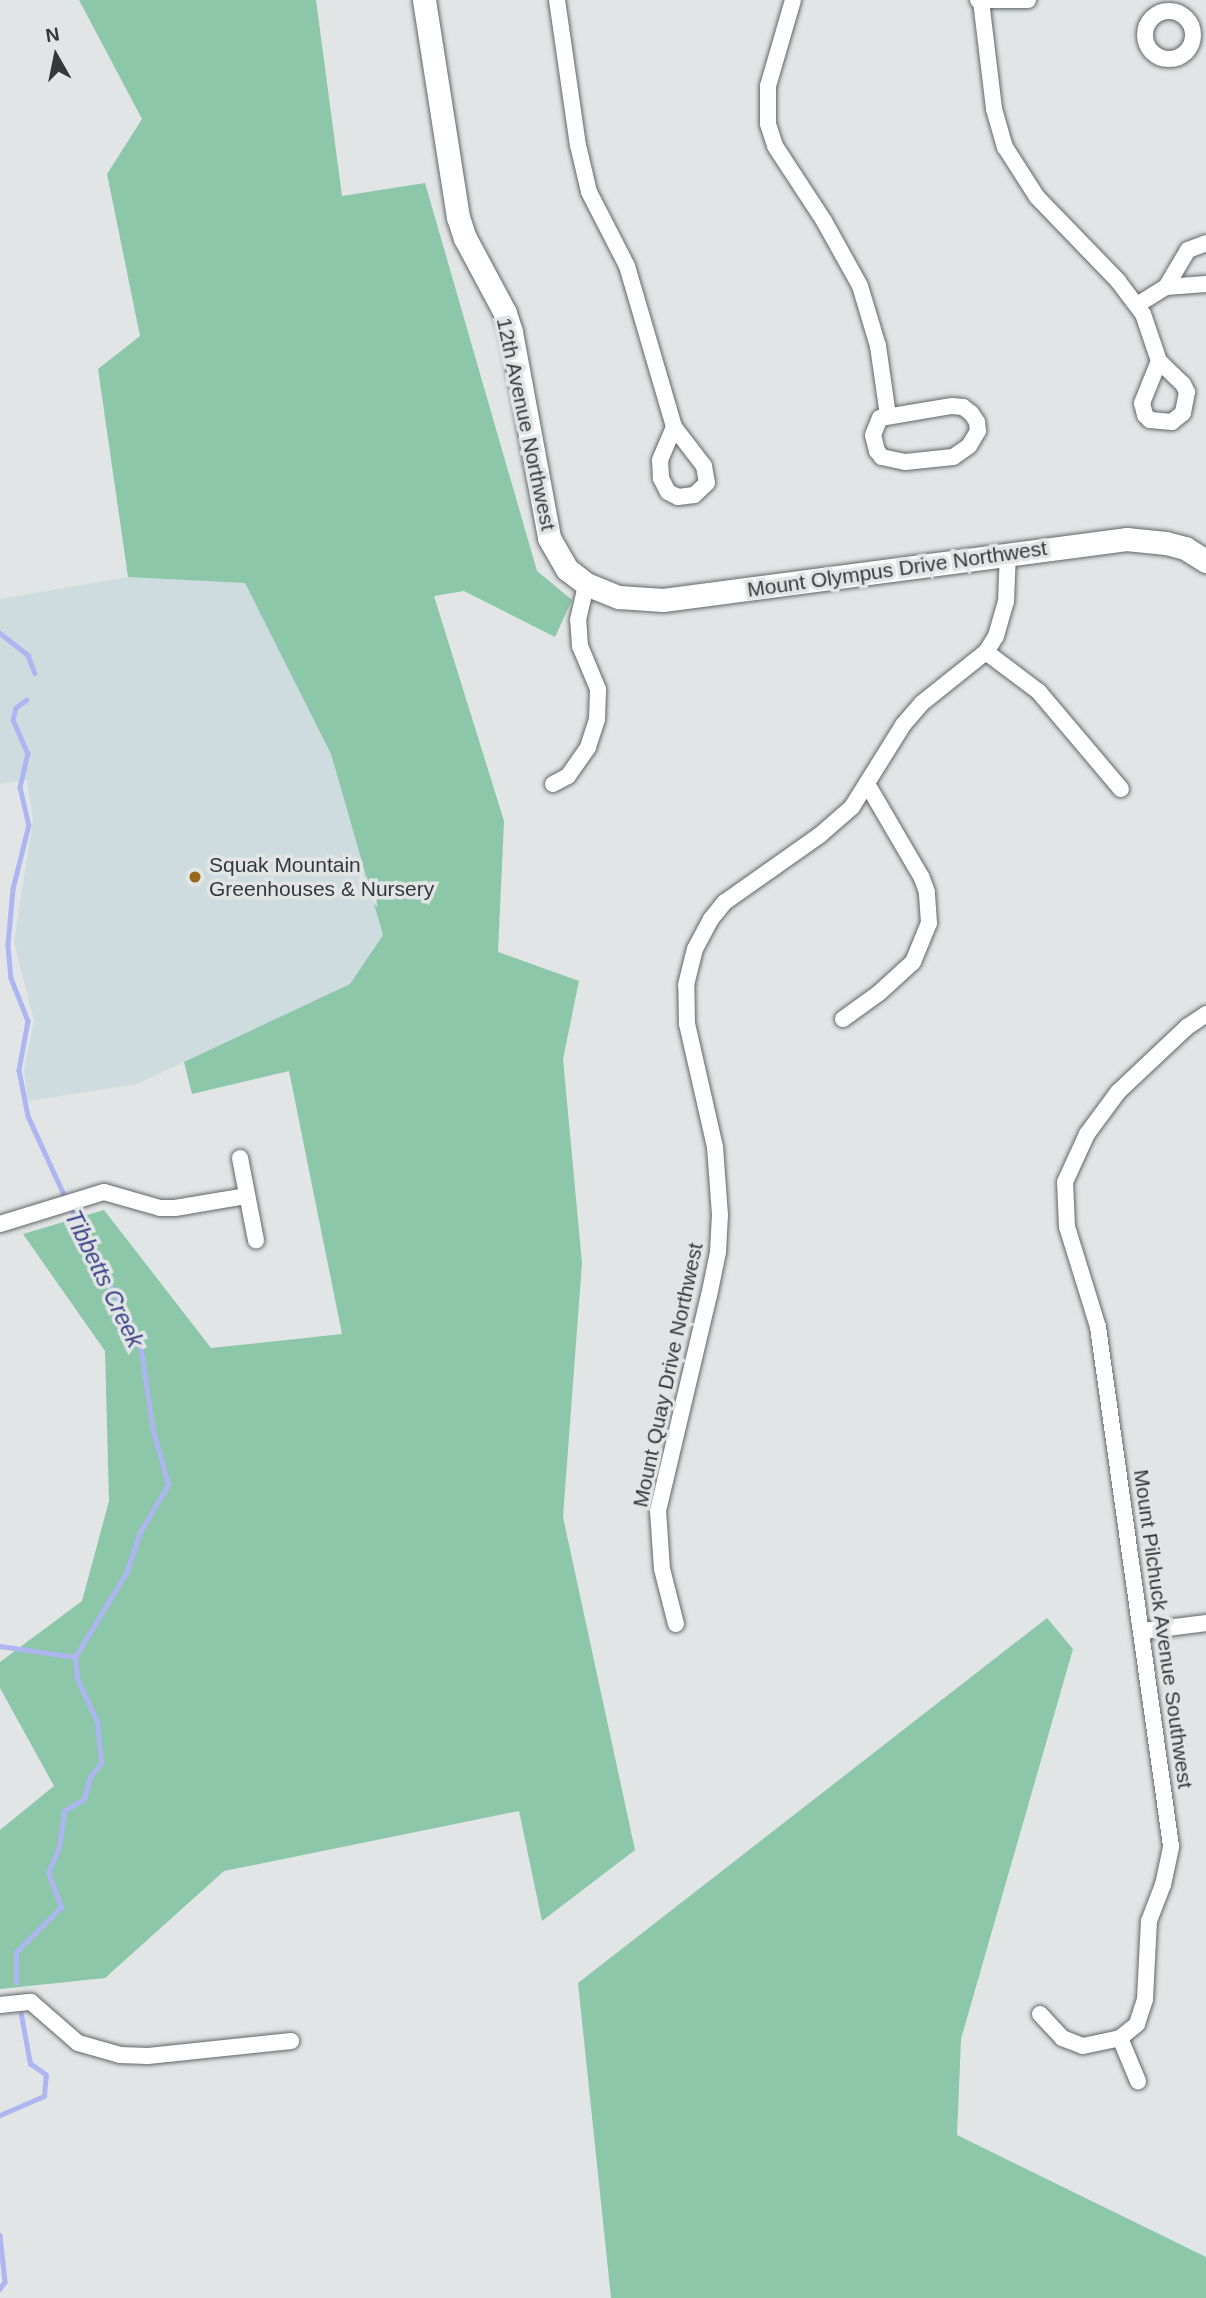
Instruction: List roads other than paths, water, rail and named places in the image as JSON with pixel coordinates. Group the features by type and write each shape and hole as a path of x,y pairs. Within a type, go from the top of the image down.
{"street":[{"name":"12th Avenue Northwest","path":"424,0 458,217 465,239 505,313 511,332 549,538 567,569 586,584"},
{"path":"558,0 578,145 589,192 627,265 674,427"},
{"path":"793,0 768,86 768,124 775,146 824,220 860,286 878,346 888,415"},
{"path":"1028,0 980,0 993,109 1013,163 1037,197 1137,305 1149,327 1159,361"},
{"path":"1137,305 1166,287 1188,250 1197,244 1206,243"},
{"path":"1166,287 1206,284"},
{"path":"963,407 977,422 978,431 969,446 953,457 893,460 877,452 873,435 880,418 888,415 963,407"},
{"name":"Mount Olympus Drive Northwest","path":"586,584 619,597 663,600 1008,554 1147,539 1185,548 1206,561"},
{"name":"Mount Quay Drive Northwest","path":"676,1624 662,1569 657,1535 658,1511 709,1296 718,1252 720,1215 715,1147 687,1024 685,1003 690,966 702,934 725,902 829,828 852,807 891,741 922,703 986,652 996,636 1004,612 1008,554"},
{"path":"553,784 568,776 588,747 597,719 598,689 580,646 578,620 586,584"},
{"path":"986,652 1039,692 1121,789"},
{"path":"843,1019 879,993 913,962 929,923 927,892 922,878 867,784"},
{"name":"Mount Pilchuck Avenue Southwest","path":"1120,2038 1137,2024 1142,2015 1149,1921 1163,1885 1171,1846 1098,1327 1067,1227 1065,1182 1087,1133 1118,1092 1178,1035 1206,1014"},
{"path":"240,1158 256,1240"},
{"path":"0,1224 104,1192 160,1208 175,1209 247,1196"},
{"path":"1143,1632 1206,1623"},
{"path":"0,2005 30,2002 78,2043 112,2054 148,2056 291,2041"},
{"path":"1040,2014 1062,2038 1073,2045 1094,2045 1120,2038 1138,2081"}],"waterway":[{"name":"Tibbetts Creek","path":"0,633 28,655 35,673"},
{"name":"Tibbetts Creek","path":"27,700 16,708 13,720 28,753 20,787 29,825 13,889 8,945 11,978 28,1021 19,1070 28,1116 66,1199"},
{"name":"Tibbetts Creek","path":"16,1983 16,1952 61,1907 48,1873 59,1847 64,1811 84,1799 90,1777 101,1763 97,1722 77,1679 75,1657 126,1573 140,1532 168,1485 153,1431 140,1345 70,1207"},
{"path":"0,1646 75,1657"},
{"name":"Tibbetts Creek","path":"0,2115 44,2096 46,2075 30,2064 21,2015"},
{"name":"Tibbetts Creek","path":"0,2235 5,2282 0,2289"}],"place":[{"name":"Squak Mountain Greenhouses & Nursery","path":"195,877"}]}
